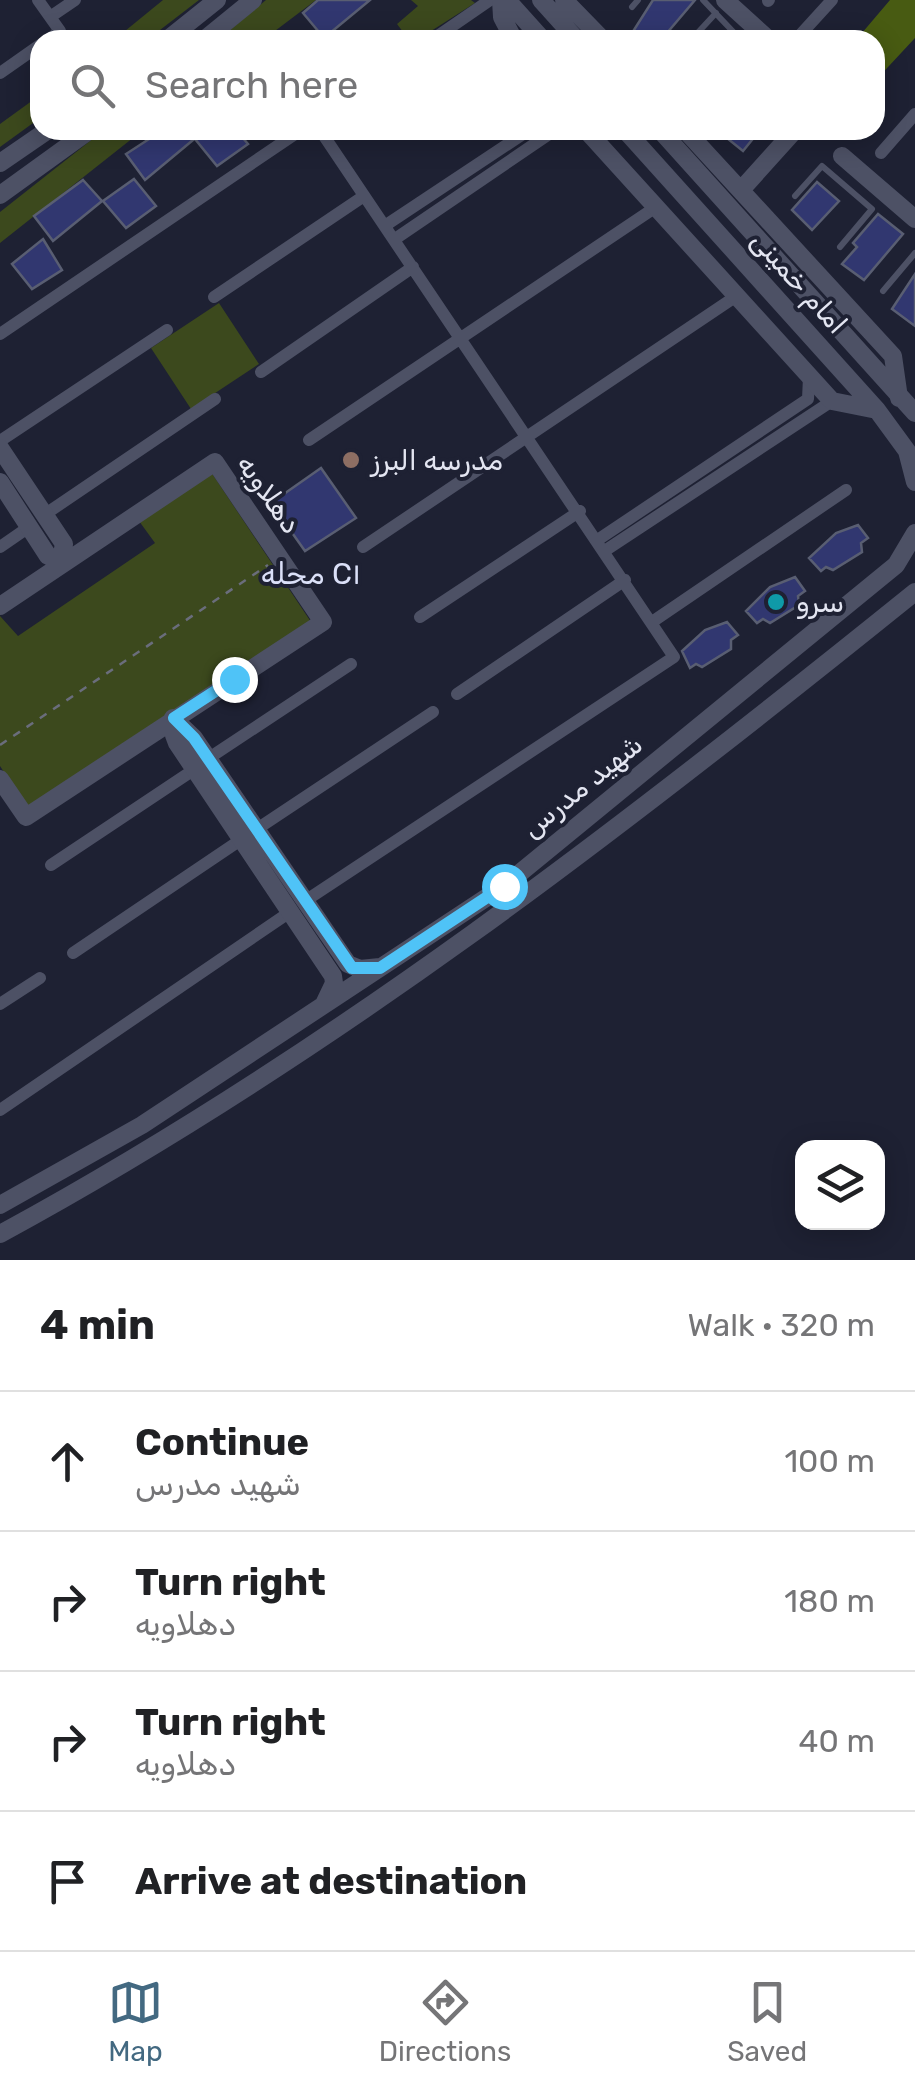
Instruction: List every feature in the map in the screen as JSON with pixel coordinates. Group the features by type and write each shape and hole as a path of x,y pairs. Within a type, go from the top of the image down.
{"main road":[{"path":"180,30 217,0"},
{"path":"216,30 253,0"},
{"path":"504,0 502,17 509,30"},
{"path":"504,0 533,30"},
{"path":"541,0 568,30"},
{"path":"564,0 593,30"},
{"path":"720,6 758,30"},
{"path":"0,163 33,140"},
{"path":"0,195 76,140"},
{"path":"595,140 809,376 819,403 877,410"},
{"name":"امام خمینی","path":"634,140 877,410 911,452 915,482"},
{"name":"امام خمینی","path":"669,140 915,413"},
{"path":"694,140 893,356 900,399"},
{"path":"741,190 785,140"},
{"path":"842,156 912,211"},
{"path":"0,445 10,486 37,521 48,556 62,562"},
{"name":"دهلاویه","path":"0,606 215,462 323,622 26,817 0,779"},
{"name":"شهید مدرس","path":"0,1205 142,1125 504,886 896,566 915,533"},
{"path":"896,566 915,560"},
{"name":"شهید مدرس","path":"0,1234 306,1048 535,890 915,592"},
{"path":"176,722 186,727 202,764 316,936 334,984 322,1006"},
{"path":"316,936 352,968 380,968"}],"street":[{"path":"38,0 59,30"},
{"path":"50,17 75,0"},
{"path":"446,30 490,0"},
{"path":"806,30 832,0"},
{"path":"0,74 30,52"},
{"path":"881,152 915,114"},
{"path":"0,334 286,140"},
{"path":"0,1110 674,657 603,545 327,140"},
{"path":"386,225 515,140"},
{"path":"394,239 540,140"},
{"path":"469,170 478,183"},
{"path":"214,296 364,196"},
{"path":"309,440 656,207"},
{"path":"261,372 413,266"},
{"path":"362,547 735,297"},
{"path":"0,445 167,330"},
{"path":"0,547 215,399"},
{"path":"603,545 819,403"},
{"path":"652,622 846,490"},
{"path":"420,617 580,511"},
{"path":"457,694 625,580"},
{"path":"50,865 351,664"},
{"path":"73,953 434,712"},
{"path":"0,1004 40,978"}],"lane":[{"path":"703,0 720,6 731,30 749,22"},
{"path":"700,30 720,6"},
{"path":"795,196 822,166 872,209 840,246"},
{"path":"844,184 857,169"},
{"path":"883,291 915,254"}],"path":[{"path":"0,745 279,557"}],"green space":[{"path":"163,0 199,0 160,30 126,30"},
{"path":"266,0 316,0 276,30 230,30"},
{"path":"411,0 475,3 433,30 402,30 397,24 418,6"},
{"path":"890,0 915,0 915,38 885,70 885,30 864,30"},
{"path":"30,102 30,125 0,147 0,124"},
{"path":"91,140 130,140 0,243 0,212"},
{"path":"219,303 259,364 191,409 151,348"},
{"path":"211,472 311,622 28,809 0,766 0,616 18,636 155,543 139,521"}],"building":[{"path":"318,0 370,0 334,30 317,30 303,13"},
{"path":"653,0 695,0 670,30 634,30"},
{"path":"148,140 193,140 145,180 126,154"},
{"path":"196,140 245,140 248,144 217,166"},
{"path":"729,140 752,140 743,151"},
{"path":"134,179 156,206 126,228 103,201"},
{"path":"83,180 102,201 53,241 34,216"},
{"path":"817,182 839,201 812,230 792,210"},
{"path":"878,214 903,234 864,280 842,264 857,247 853,243"},
{"path":"43,239 62,270 32,289 12,264"},
{"path":"915,274 915,326 892,309"},
{"path":"321,468 356,518 305,551 271,503"},
{"path":"858,525 868,538 861,543 862,552 833,570 826,567 821,571 809,558 836,533"},
{"name":"سرو","path":"795,577 805,591 798,596 799,605 770,623 763,619 757,623 746,611 770,587"},
{"path":"727,622 738,635 731,640 731,649 702,667 696,664 690,668 682,651 705,630"}],"place":[{"name":"مدرسه البرز","path":"351,460"},
{"name":"سرو","path":"776,602"}],"district":[{"name":"محله C۱","path":"311,574"}],"route":[{"path":"234,679 174,718 194,738 352,968 380,968 504,886"}]}
